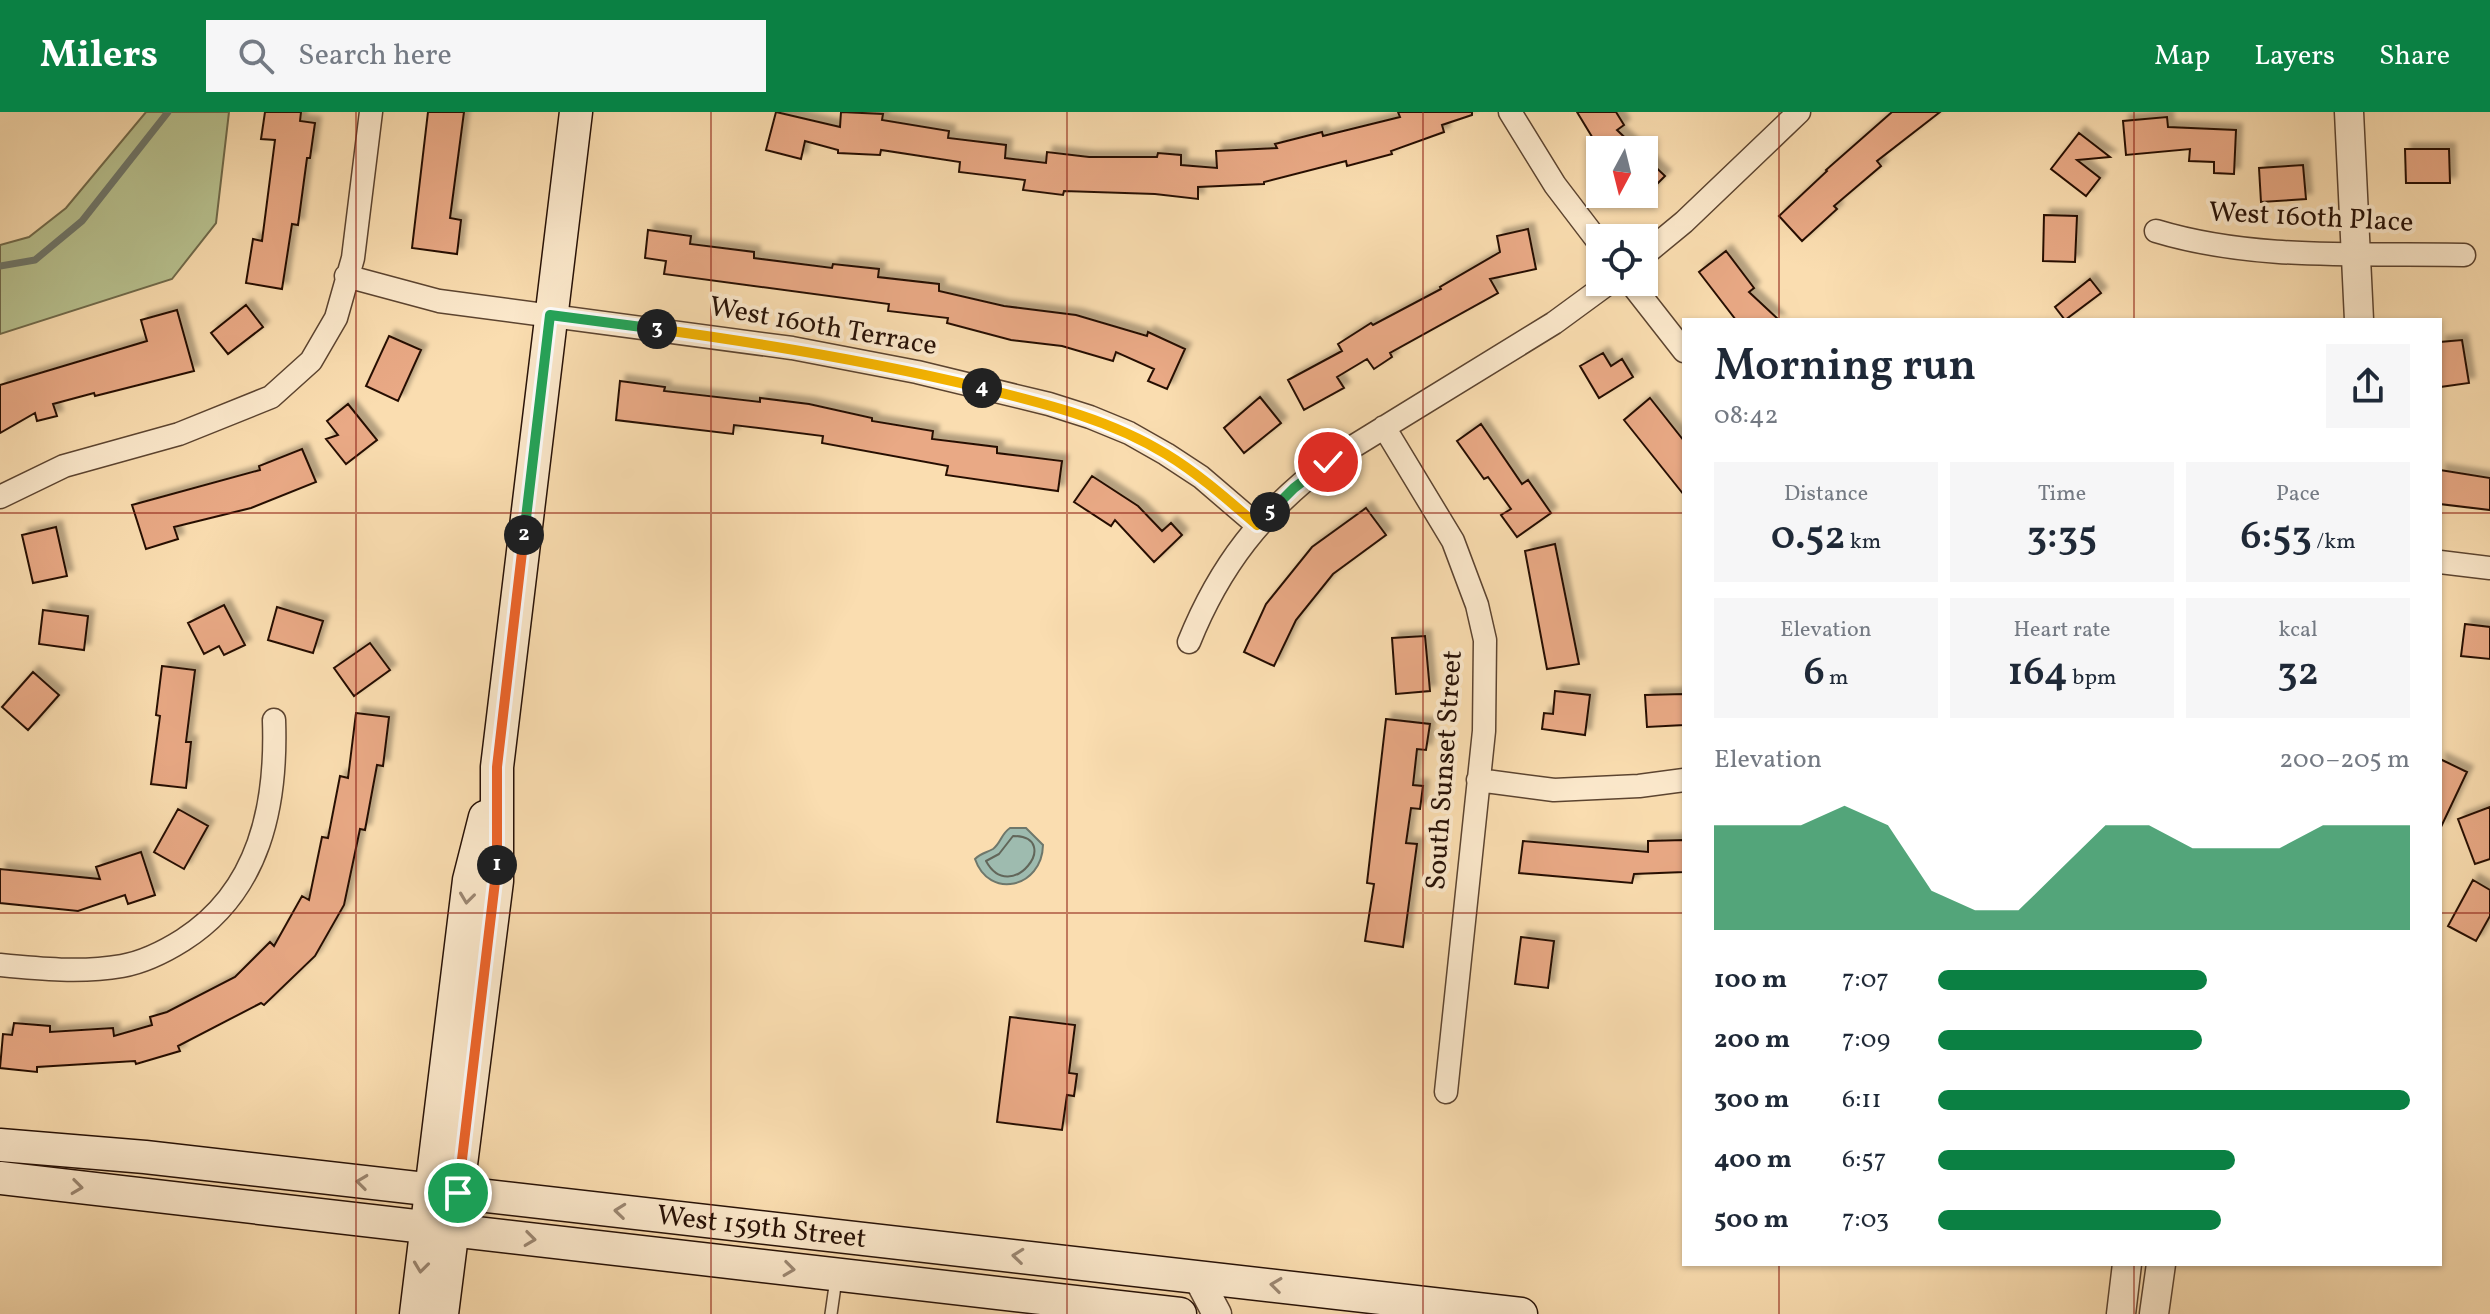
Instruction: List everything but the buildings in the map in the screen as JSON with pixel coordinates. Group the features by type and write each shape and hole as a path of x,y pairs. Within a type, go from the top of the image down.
{"main road":[{"path":"442,1314 440,1228 469,880 497,767 576,112"},
{"name":"West 159th Street","path":"0,1145 145,1157 1521,1314"},
{"name":"West 159th Street","path":"0,1178 1178,1314"},
{"path":"416,1314 440,1228"}],"street":[{"path":"0,497 64,466 179,434 271,397 311,361 336,318 353,258 371,112"},
{"path":"1510,112 1555,185 1586,226"},
{"path":"1658,243 1799,112"},
{"path":"2349,112 2359,318"},
{"name":"West 160th Place","path":"2156,231 2193,242 2241,249 2464,255"},
{"name":"West 160th Terrace","path":"346,276 439,301 792,348 917,372 1049,404 1129,433 1166,454 1201,477 1257,525"},
{"path":"1189,642 1220,576 1257,525 1294,488 1328,462 1554,323 1591,296"},
{"path":"1641,296 1682,348"},
{"name":"South Sunset Street","path":"1384,427 1453,541 1477,605 1485,640 1486,679 1478,780 1446,1092"},
{"path":"2442,562 2490,568"},
{"path":"0,965 82,971 124,966 163,953 215,916 253,861 265,823 272,778 274,720"},
{"path":"1478,780 1554,790 1627,787 1682,780"},
{"path":"2121,1314 2127,1266"},
{"path":"2154,1314 2161,1266"},
{"path":"1178,1314 1197,1276"},
{"path":"1197,1276 1217,1314"}],"lane":[{"path":"831,1314 836,1274"}],"green space":[{"path":"146,112 229,112 216,223 172,279 0,334 0,245 29,237 66,208"}],"water":[{"path":"1010,828 1026,828 1043,845 1034,871 1014,884 1002,884 982,872 975,859 993,849"}],"waterway":[{"path":"0,266 35,260 82,221 168,112"}],"route":[{"path":"458,1193 497,881 497,767 550,315 792,348 917,372 1049,404 1129,433 1166,454 1201,477 1257,525 1294,488 1328,462"}]}
